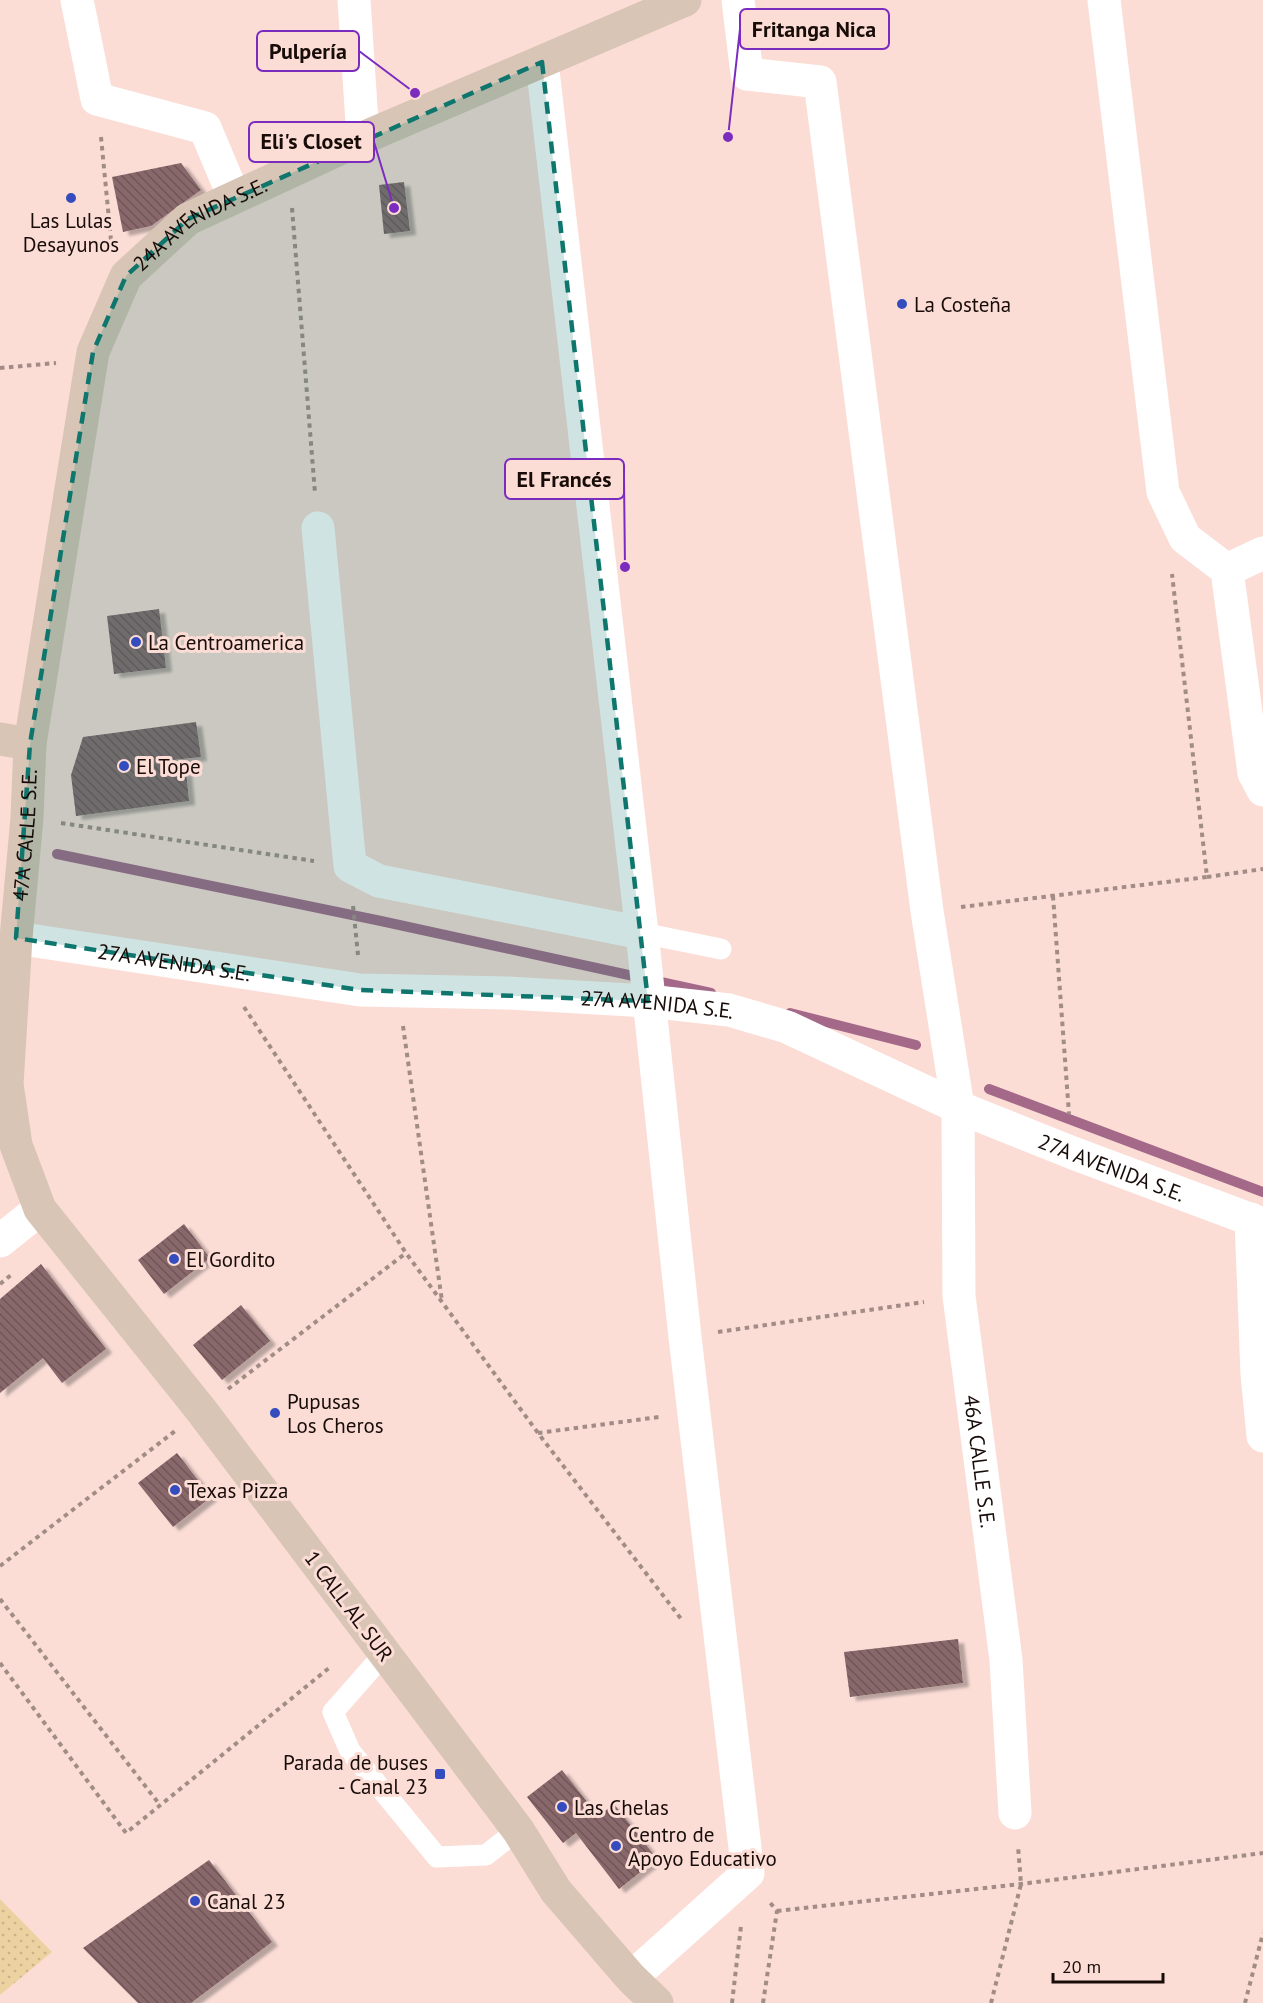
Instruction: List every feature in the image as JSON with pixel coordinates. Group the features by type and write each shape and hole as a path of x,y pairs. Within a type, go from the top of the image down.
{"street":[{"path":"77,0 97,99 205,128 234,197"},
{"path":"354,0 363,138"},
{"name":"24A AVENIDA S.E.","path":"15,742 93,352 126,276 188,219 363,138 542,63 633,10 685,0"},
{"name":"46A CALLE S.E.","path":"738,0 747,74 820,82 927,911 957,1102 959,1296 1005,1660 1015,1813"},
{"path":"1104,0 1163,492 1185,538 1227,570 1254,773 1263,790"},
{"path":"542,63 693,1413 748,1873 631,1978"},
{"path":"318,528 350,866 379,881 645,970"},
{"path":"1227,570 1263,553"},
{"name":"47A CALLE S.E.","path":"15,742 27,818 16,938 7,1084 16,1145 40,1209"},
{"name":"27A AVENIDA S.E.","path":"16,938 360,990 507,993 645,970 729,1010 786,1027 957,1102 1257,1221"},
{"path":"0,1241 40,1209"},
{"name":"1 CALL AL SUR","path":"40,1209 201,1410 518,1830 556,1891 631,1978 657,2003"},
{"path":"1257,1221 1257,1374 1263,1436"}],"lane":[{"path":"645,970 721,949"},
{"path":"377,1644 333,1712 350,1751 437,1857 486,1855 518,1830"}],"path":[{"path":"97,99 112,248"},
{"path":"289,171 318,528"},
{"path":"1172,573 1207,877"},
{"path":"27,818 350,866"},
{"path":"927,911 1263,869"},
{"path":"1053,896 1067,1087"},
{"path":"353,903 356,935"},
{"path":"218,969 406,1253 538,1433 688,1628"},
{"path":"398,991 442,1302"},
{"path":"685,1337 959,1296"},
{"path":"538,1433 693,1413"},
{"path":"0,1599 160,1805"},
{"path":"0,1663 126,1833 160,1805 377,1644"},
{"path":"991,2003 1021,1884 1015,1813"},
{"path":"763,2003 777,1911 1021,1884 1263,1853"},
{"path":"732,2003 748,1873"},
{"path":"1245,2003 1263,1933"}],"highlighted area":[{"path":"542,62 648,1001 360,990 16,938 30,744 93,352 126,276 188,219"}],"shaded area":[{"path":"0,1899 52,1952 0,1995"}],"building":[{"path":"181,163 201,190 151,226 123,232 112,177"},
{"path":"404,182 410,231 384,234 379,185"},
{"name":"La Centroamerica","path":"159,609 166,668 114,674 107,616"},
{"name":"El Tope","path":"196,722 201,757 172,760 174,773 186,771 189,801 76,816 71,775 83,737"},
{"name":"El Gordito","path":"184,1224 210,1258 164,1294 138,1260"},
{"path":"41,1264 106,1349 62,1383 43,1358 0,1393 0,1299"},
{"path":"241,1305 270,1341 222,1380 193,1345"},
{"name":"Texas Pizza","path":"177,1453 211,1497 173,1527 138,1483"},
{"path":"958,1639 963,1683 850,1697 844,1652"},
{"path":"562,1770 598,1816 614,1804 657,1859 619,1889 576,1833 563,1843 527,1797"},
{"name":"Canal 23","path":"209,1860 272,1942 191,2003 138,2003 83,1948"}],"waterway":[{"path":"57,854 381,921 711,993"},
{"path":"790,1013 916,1045"},
{"path":"989,1089 1263,1192"}],"place":[{"name":"Pulpería","path":"415,93"},
{"name":"Fritanga Nica","path":"728,137"},
{"name":"Las Lulas Desayunos","path":"71,198"},
{"name":"Eli's Closet","path":"394,208"},
{"name":"La Costeña","path":"902,304"},
{"name":"El Francés","path":"625,567"},
{"name":"La Centroamerica","path":"136,642"},
{"name":"El Tope","path":"124,766"},
{"name":"El Gordito","path":"174,1259"},
{"name":"Pupusas Los Cheros","path":"275,1413"},
{"name":"Texas Pizza","path":"175,1490"},
{"name":"Parada de buses - Canal 23","path":"440,1774"},
{"name":"Las Chelas","path":"562,1807"},
{"name":"Centro de Apoyo Educativo","path":"616,1846"},
{"name":"Canal 23","path":"195,1901"}]}
